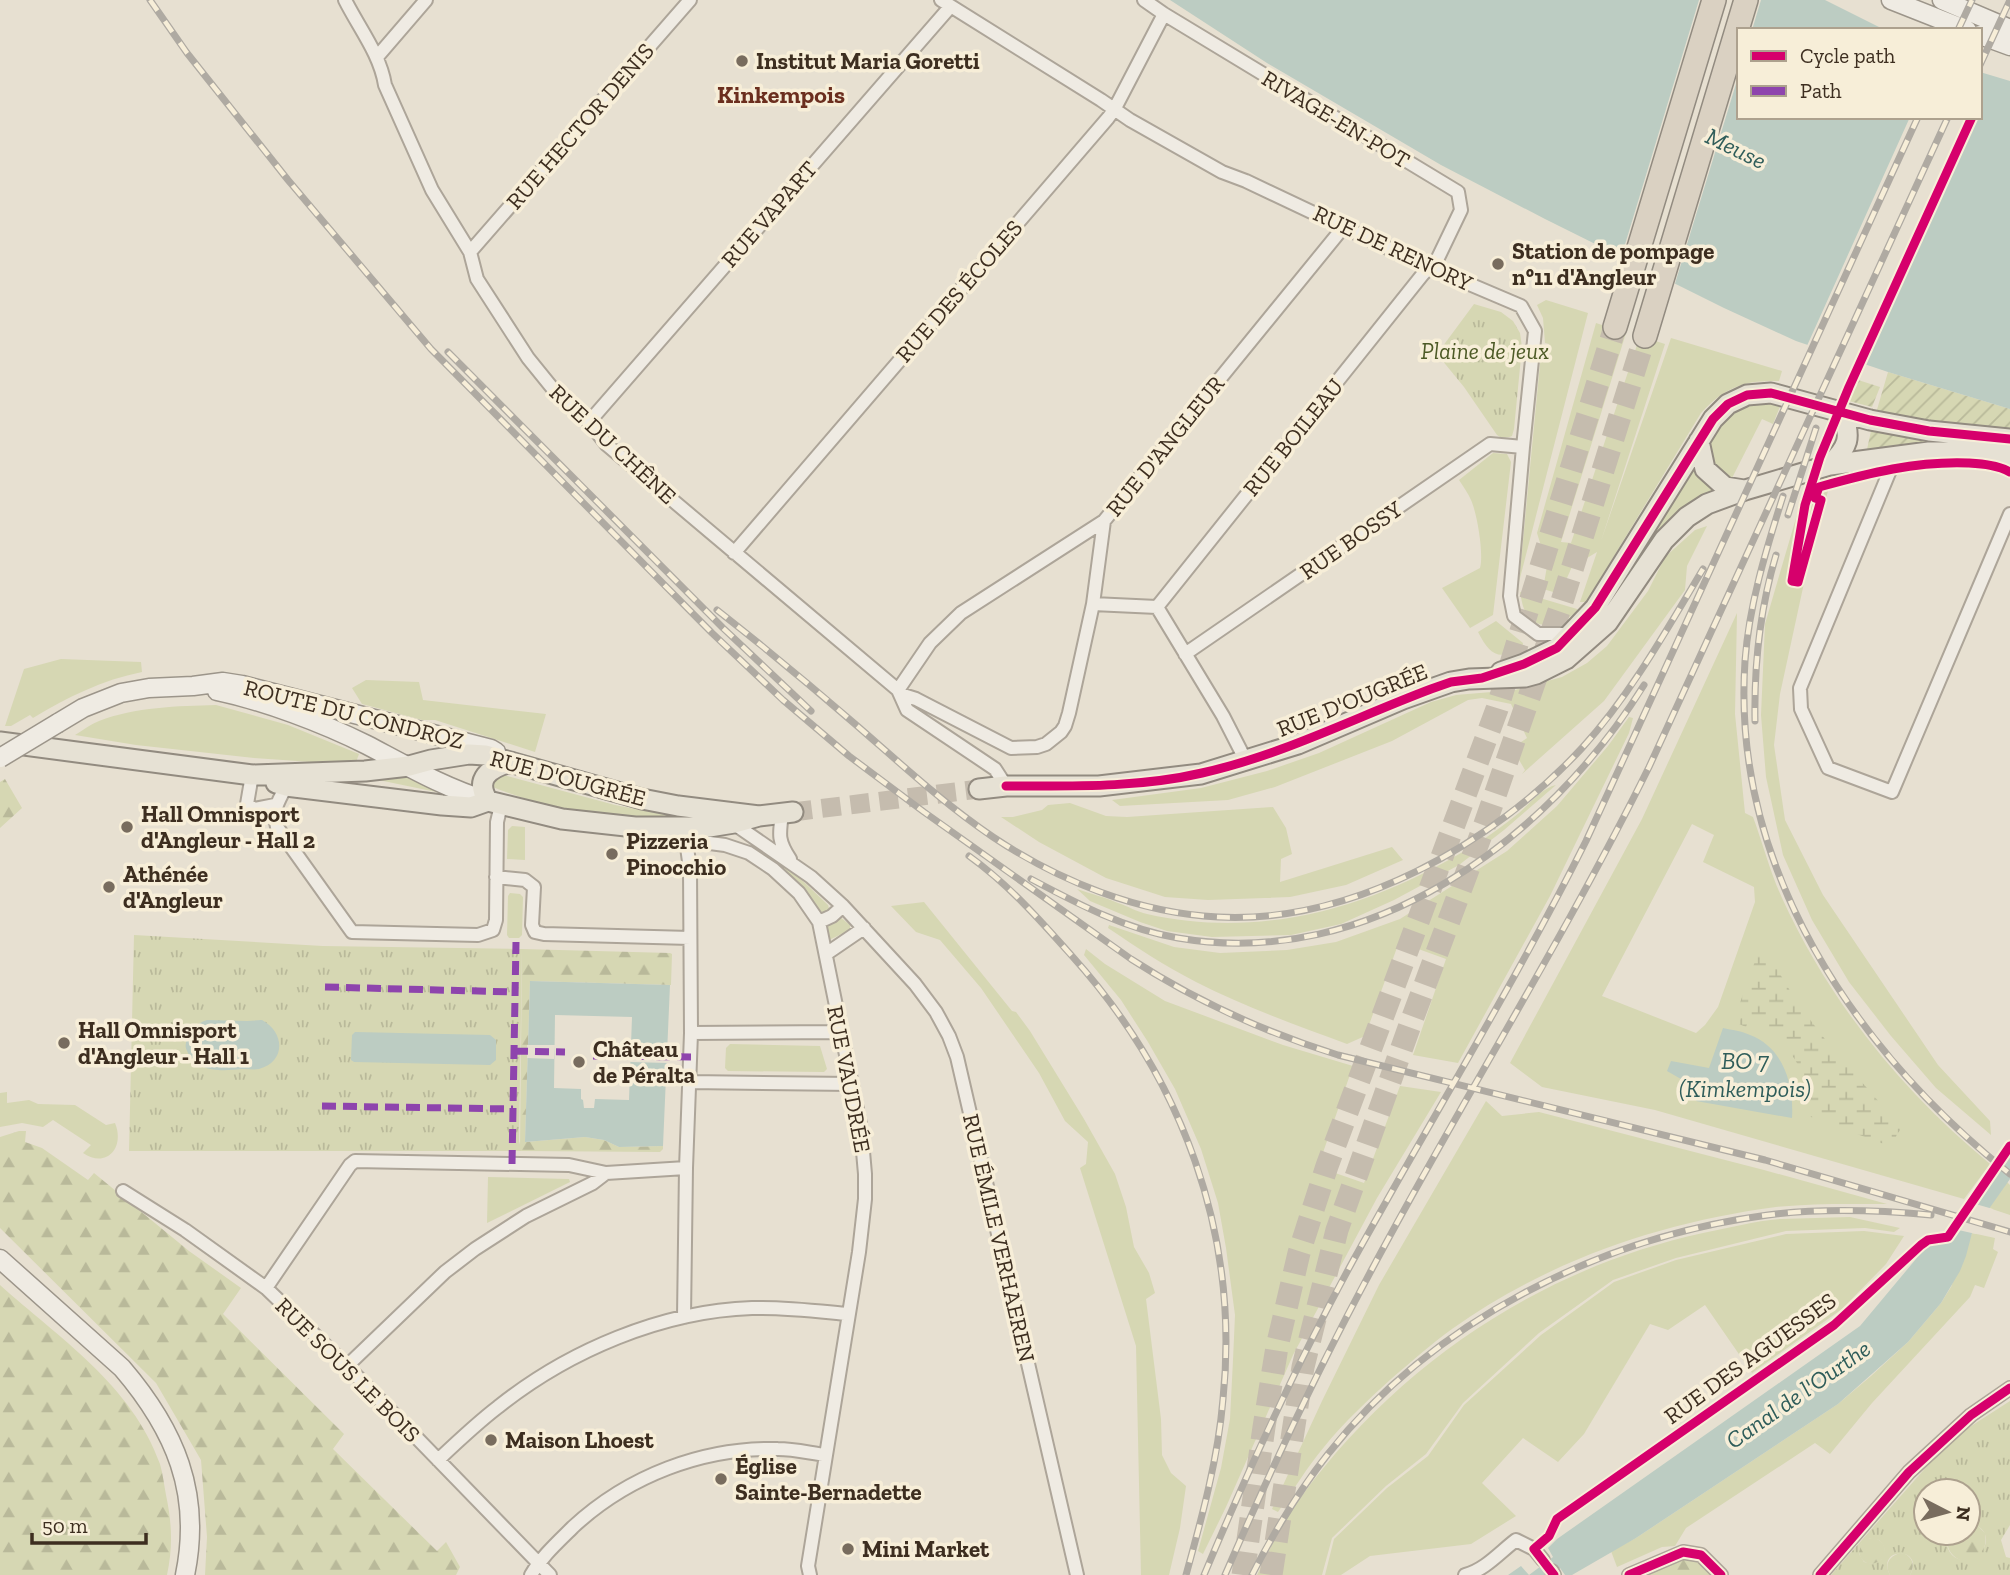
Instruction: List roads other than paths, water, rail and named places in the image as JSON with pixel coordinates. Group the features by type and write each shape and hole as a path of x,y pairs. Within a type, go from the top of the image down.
{"highway":[{"path":"1615,327 1714,0"},
{"path":"1738,28 1746,0"},
{"path":"1645,336 1737,30"}],"main road":[{"path":"1891,0 1962,28"},
{"path":"1941,0 2010,29"},
{"path":"1982,36 2010,46"},
{"name":"RUE D'OUGRÉE","path":"1482,678 1524,664 1557,648 1583,623 1713,419 1728,404 1747,395 1771,393 1870,420 1928,431 2010,439"},
{"path":"1830,465 1848,442 1848,428 1842,413"},
{"path":"1699,441 1705,469 1725,487 1745,490"},
{"name":"RUE D'OUGRÉE","path":"979,789 1006,786 1099,786 1201,774 1298,744 1451,682 1536,674 1566,659 1608,622 1664,540 1687,517 1707,503 1830,465 1929,452 1961,451 2010,456"},
{"name":"ROUTE DU CONDROZ","path":"0,758 83,708 121,694 149,688 223,682 491,749 511,762"},
{"name":"ROUTE DU CONDROZ","path":"193,686 243,698 346,735 447,787 494,803"},
{"name":"RUE D'OUGRÉE","path":"0,742 252,775 335,773 408,766 469,754 485,755 642,799 759,816"},
{"path":"494,803 482,788 483,778 494,767 511,762"},
{"name":"RUE D'OUGRÉE","path":"252,775 286,786 442,805 471,807 494,803 562,819 635,827 693,828 788,813"},
{"path":"0,1259 122,1368 165,1426 178,1456 188,1495 190,1535 185,1575"}],"street":[{"name":"RUE DU CHÊNE","path":"345,0 377,57 385,85 432,190 470,252 477,279 528,358 562,400 589,422 607,445 899,692 907,710 995,769 1006,786"},
{"path":"377,57 426,0"},
{"name":"RUE HECTOR DENIS","path":"470,252 690,0"},
{"name":"RIVAGE-EN-POT","path":"1144,0 1458,192 1461,210 1437,260 1430,267"},
{"name":"RUE DE RENORY","path":"945,3 1114,110 1222,172 1521,306 1535,331 1510,596 1514,616 1538,634 1569,634"},
{"name":"RUE VAPART","path":"589,422 945,3"},
{"name":"RUE DES ÉCOLES","path":"734,553 1114,110 1164,14"},
{"name":"RUE D'ANGLEUR","path":"899,692 930,643 961,613 1104,522 1342,226"},
{"name":"RUE BOILEAU","path":"1157,607 1430,267"},
{"name":"RUE BOSSY","path":"1185,654 1490,444 1523,447"},
{"path":"1898,456 1800,688 1801,709 1828,768 1892,792 2010,514"},
{"path":"899,692 1011,748 1037,747 1055,738 1065,726 1093,604 1104,522"},
{"path":"1093,604 1157,607 1247,761"},
{"path":"252,775 247,804 254,809 275,805"},
{"path":"286,786 275,805 277,827 352,932 478,934 493,930 496,920 497,822 494,803"},
{"name":"RUE ÉMILE VERHAEREN","path":"707,810 734,823 811,877 843,906 915,984 936,1012 949,1037 957,1057 1077,1575"},
{"name":"RUE ÉMILE VERHAEREN","path":"788,813 779,836 781,845 794,866"},
{"name":"RUE VAUDRÉE","path":"635,827 664,837 726,845 749,853 774,869 799,893 819,922 861,1129 865,1187 859,1252 808,1566 810,1575"},
{"path":"684,1317 691,1033 690,869 686,840"},
{"path":"496,877 525,880 534,887 532,925 535,932 690,938"},
{"path":"819,922 832,916 843,906"},
{"path":"826,954 864,928"},
{"path":"691,1033 840,1032"},
{"path":"690,1082 852,1084"},
{"path":"266,1288 349,1165 355,1161 569,1165 606,1173 686,1168"},
{"path":"346,1366 445,1272 475,1249 526,1216 593,1183 606,1173"},
{"name":"RUE SOUS LE BOIS","path":"123,1191 185,1230 266,1288 438,1460 535,1569 550,1575"},
{"path":"438,1460 499,1405 550,1371 604,1343 684,1317 751,1308 848,1314"},
{"path":"1820,1575 1909,1472 1971,1415 2010,1388"},
{"path":"535,1569 553,1546 594,1508 657,1472 708,1456 733,1452 778,1449 826,1455"},
{"path":"1465,1575 1487,1563 1516,1540 1534,1549 1543,1560"},
{"path":"1629,1575 1683,1552 1701,1555 1721,1575"}],"water":[{"name":"Meuse","path":"1170,0 1825,0 1881,28 1737,28 1737,119 1982,119 1982,73 2010,81 2010,409 1796,341 1724,308 1441,165 1267,63"},
{"path":"530,981 670,985 663,1146 619,1147 604,1140 585,1137 525,1142","holes":["555,1015 632,1017 629,1100 595,1099 594,1108 584,1108 581,1089 554,1088"]},
{"path":"207,1020 262,1020 275,1032 278,1054 268,1065 259,1069 219,1070 204,1067 192,1060 186,1046 190,1031"},
{"name":"BO 7 (Kimkempois)","path":"1723,1028 1744,1032 1762,1041 1779,1058 1789,1081 1792,1118 1696,1101 1700,1090 1667,1071 1671,1061 1709,1068"},
{"path":"355,1032 490,1035 496,1040 496,1060 490,1065 354,1062 351,1060 352,1035"},
{"name":"Canal de l'Ourthe","path":"2010,1154 2010,1179 1972,1233 1960,1271 1941,1303 1908,1342 1838,1404 1636,1538 1572,1575 1565,1575 1560,1568 1550,1575 1529,1575 1553,1557 1548,1548 1557,1539 1860,1326 1926,1247 1951,1239"},
{"path":"1521,1566 1529,1575 1508,1575"}],"tunnel":[{"path":"1243,1575 1277,1347 1299,1253 1327,1166 1497,709 1615,327"},
{"path":"1271,1575 1303,1367 1337,1230 1485,824 1559,611 1645,336"},
{"path":"793,812 979,789"}],"railway":[{"path":"150,0 187,53 288,180 431,349 712,633 783,700 849,756 1131,959 1231,1014 1338,1055 1765,1160 2010,1232"},
{"path":"1959,28 1972,0"},
{"path":"1982,61 2010,0"},
{"path":"1204,1575 1275,1415 1333,1297 1531,947 1586,841 1917,119"},
{"path":"1225,1575 1295,1420 1352,1307 1406,1206 1583,894 1649,767 1947,119"},
{"path":"448,352 723,628 811,711"},
{"path":"1788,515 1816,428"},
{"path":"1783,496 1754,598 1745,661 1746,737 1759,811 1782,882 1814,949 1854,1012 1901,1071 1954,1125 2010,1174"},
{"path":"1755,721 1759,637 1776,555"},
{"path":"717,610 940,797 993,837 1045,868 1100,892 1158,909 1218,917 1268,916 1319,907 1369,892 1417,871 1463,846 1506,816 1546,783 1600,727 1647,662 1703,569"},
{"path":"1031,879 1121,922 1178,938 1249,943 1318,934 1384,914 1446,882 1504,842 1557,795 1604,742 1644,685"},
{"path":"969,856 997,878 1036,916 1111,1003 1144,1053 1173,1106 1195,1161 1212,1218 1222,1277 1226,1338 1223,1399 1217,1444 1186,1575"},
{"path":"1252,1575 1307,1483 1328,1454 1370,1406 1417,1364 1469,1326 1524,1293 1583,1265 1643,1243 1705,1226 1809,1211 1931,1215"}],"place":[{"name":"Institut Maria Goretti","path":"742,61"},
{"name":"Station de pompage n°11 d'Angleur","path":"1498,264"},
{"name":"Hall Omnisport d'Angleur - Hall 2","path":"127,827"},
{"name":"Pizzeria Pinocchio","path":"612,854"},
{"name":"Athénée d'Angleur","path":"109,887"},
{"name":"Hall Omnisport d'Angleur - Hall 1","path":"64,1043"},
{"name":"Château de Péralta","path":"579,1062"},
{"name":"Maison Lhoest","path":"491,1440"},
{"name":"Église Sainte-Bernadette","path":"721,1479"},
{"name":"Mini Market","path":"848,1549"}],"district":[{"name":"Kinkempois","path":"781,94"}],"park label":[{"name":"Plaine de jeux","path":"1485,351"}]}
